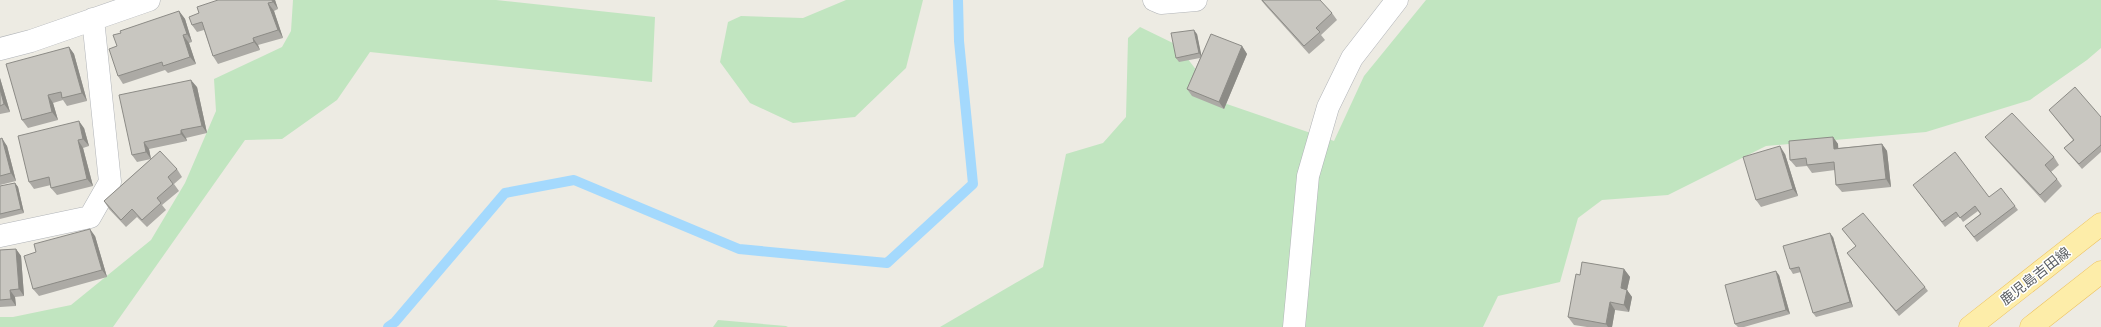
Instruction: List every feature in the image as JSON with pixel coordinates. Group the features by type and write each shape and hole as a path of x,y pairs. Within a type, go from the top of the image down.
{"main road":[{"name":"鹿児島吉田線","path":"1970,327 2101,224"},
{"path":"2032,327 2101,272"}],"street":[{"path":"0,49 31,41 149,0"},
{"path":"1154,0 1161,3 1196,0"},
{"path":"1294,327 1308,176 1328,107 1352,58 1397,0"},
{"path":"0,236 90,218 110,182 93,19"}],"green space":[{"path":"293,0 496,0 655,17 652,82 370,52 337,100 282,139 245,140 113,327 0,327 0,317 13,317 71,305 151,240 185,183 216,111 214,79 282,47 291,31"},
{"path":"846,0 923,0 906,68 855,117 793,123 750,103 720,62 728,22 741,16 803,18"},
{"path":"1426,0 2101,0 2101,48 2087,60 2030,100 1926,132 1766,146 1668,195 1602,200 1578,218 1560,282 1498,296 1483,327 940,327 1043,267 1066,154 1103,143 1126,117 1128,38 1140,27 1177,45 1221,102 1334,141 1364,76"},
{"path":"718,320 786,326 788,327 713,327"}],"building":[{"path":"218,0 272,0 273,2 268,3 278,30 253,38 254,42 213,56 202,22 192,25 189,17 199,13 197,7"},
{"path":"1262,0 1320,0 1332,13 1316,28 1320,32 1304,46"},
{"path":"179,11 187,34 183,35 190,57 163,66 162,62 118,76 109,49 117,46 113,35 121,33 120,31"},
{"path":"1194,30 1199,53 1176,58 1171,33"},
{"path":"1211,34 1242,46 1219,102 1187,89"},
{"path":"69,47 82,93 62,98 61,92 48,95 52,112 22,120 6,64"},
{"path":"191,80 202,126 181,130 181,134 144,142 146,152 132,155 119,95"},
{"path":"2075,87 2101,117 2101,145 2079,164 2064,148 2074,140 2049,110"},
{"path":"0,89 4,104 0,106"},
{"path":"2012,113 2054,157 2045,165 2057,179 2040,195 1985,137"},
{"path":"79,121 83,139 78,140 87,179 51,188 49,177 29,182 18,136"},
{"path":"1833,137 1834,149 1882,144 1886,179 1836,185 1834,162 1807,165 1806,158 1790,160 1789,141"},
{"path":"2,138 11,173 0,176 0,139"},
{"path":"1780,146 1793,189 1756,200 1743,157"},
{"path":"160,151 177,169 168,177 173,184 157,198 161,203 142,220 132,209 121,220 104,201"},
{"path":"1955,152 1989,197 2001,188 2015,206 1974,237 1965,226 1981,214 1975,206 1960,218 1956,212 1942,222 1913,185"},
{"path":"15,183 21,209 0,214 0,186"},
{"path":"1863,213 1925,287 1896,311 1847,253 1856,246 1842,229"},
{"path":"90,229 102,270 33,289 24,256 36,252 34,244"},
{"path":"1830,233 1850,302 1813,313 1799,267 1790,269 1783,246"},
{"path":"16,249 19,289 10,290 11,299 0,300 0,250"},
{"path":"1582,262 1624,269 1621,288 1627,290 1624,305 1610,302 1606,324 1568,317 1576,274 1580,275"},
{"path":"1776,271 1786,310 1735,324 1725,285"}],"waterway":[{"path":"388,327 395,322 505,193 574,180 739,249 887,263 973,184 959,41 958,0"}]}
